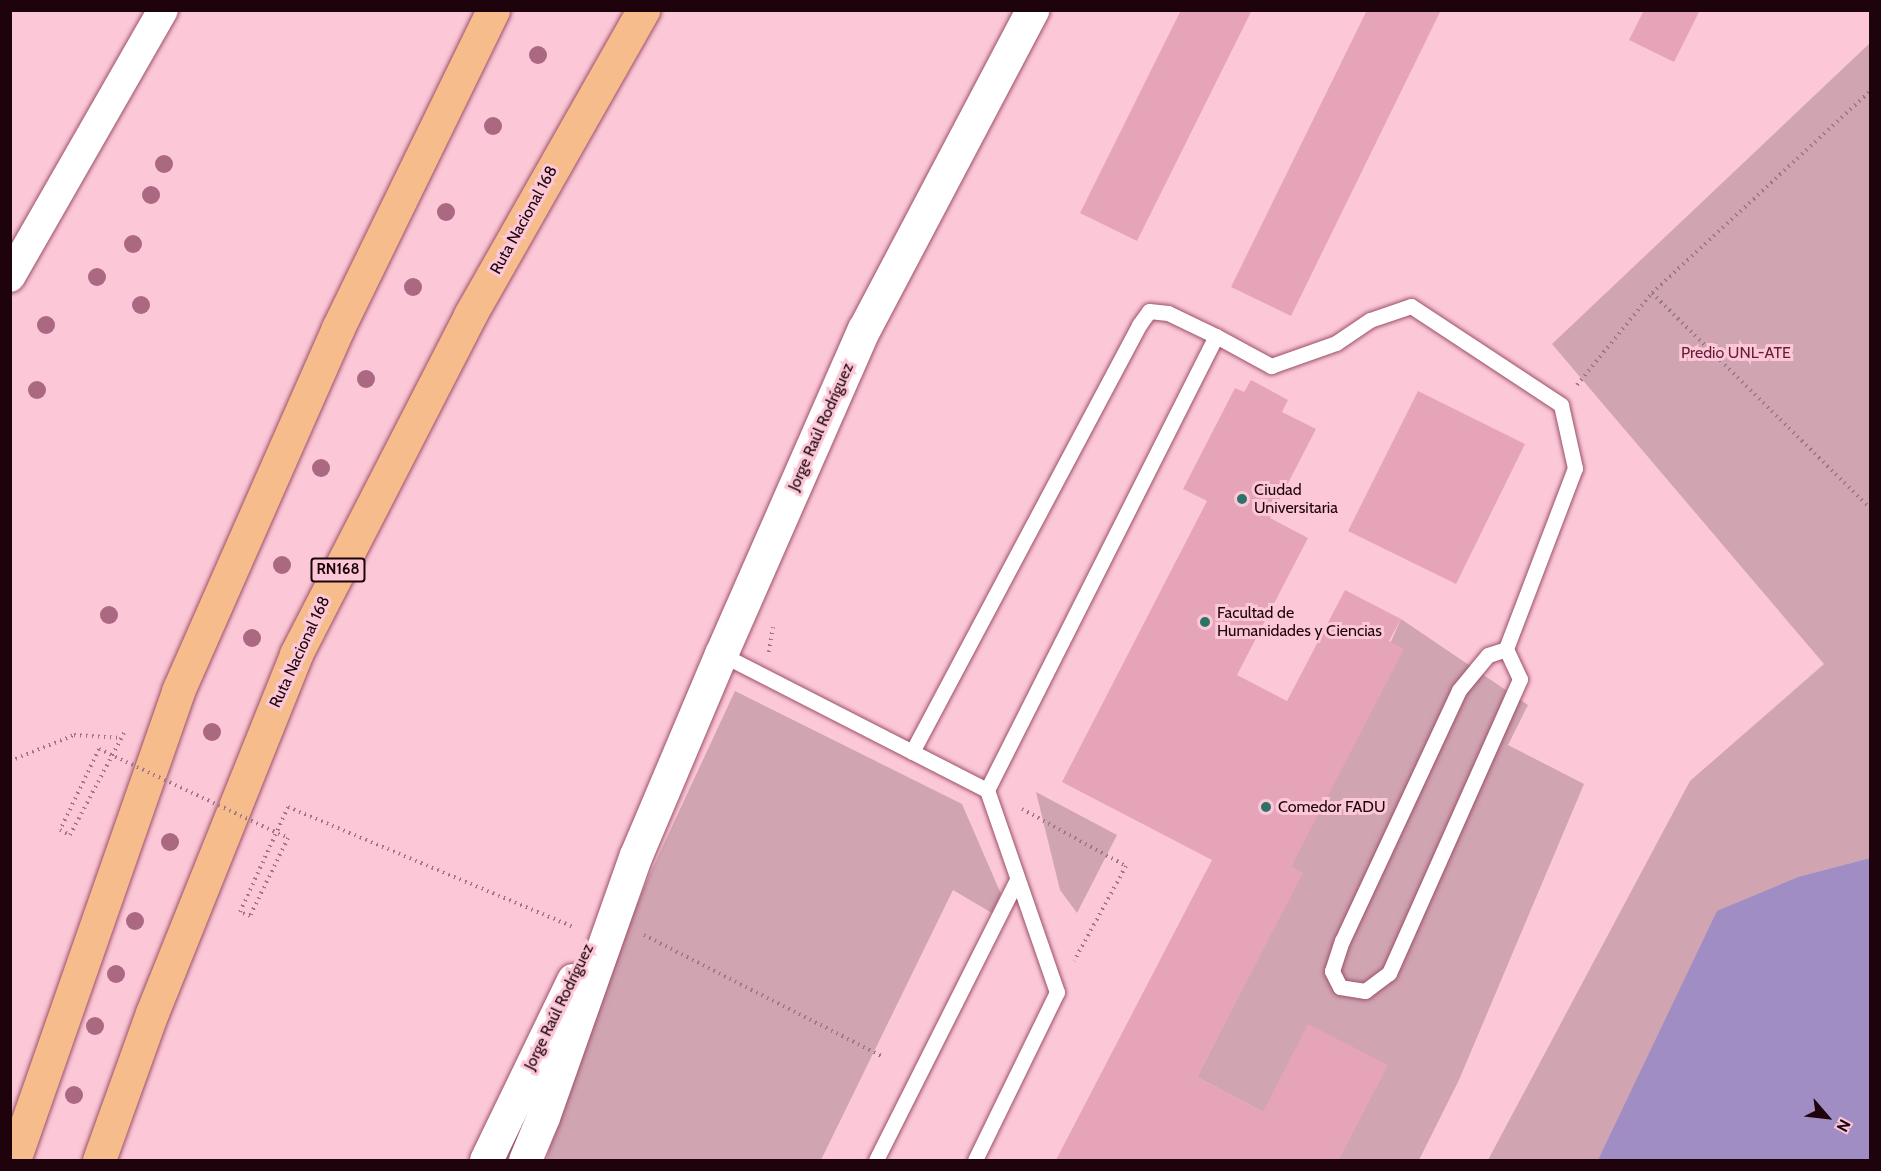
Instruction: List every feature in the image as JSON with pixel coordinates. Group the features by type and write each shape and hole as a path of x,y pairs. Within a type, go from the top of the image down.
{"highway":[{"path":"14,1161 178,691 338,328 493,10"},
{"name":"Ruta Nacional 168","path":"99,1161 152,1013 296,654 470,315 643,10"}],"main road":[{"name":"Jorge Raúl Rodríguez","path":"528,1156 636,855 721,654 864,329 1032,10"},
{"name":"Jorge Raúl Rodríguez","path":"486,1161 593,936 636,855"}],"street":[{"path":"10,277 163,10"}],"lane":[{"path":"912,752 1139,324 1149,311 1168,313 1271,366 1336,343 1370,320 1411,306 1562,405 1575,468 1506,649 1520,679 1389,973 1365,991 1340,987 1332,971 1342,941 1459,690 1488,655 1506,649"},
{"path":"987,790 1216,336"},
{"path":"721,654 987,790 1057,992 975,1161"},
{"path":"876,1161 1017,880"}],"path":[{"path":"1562,405 1652,293 1870,91"},
{"path":"1652,293 1870,508"},
{"path":"766,677 775,616"},
{"path":"10,760 74,735 120,738 70,835 60,830 99,749 288,838 250,916 240,912 288,807"},
{"path":"987,790 1126,866 1057,992"}],"green space":[{"name":"Predio UNL-ATE","path":"1870,43 1870,858 1801,876 1628,1101 1598,1160 1488,1160 1690,781 1824,664 1552,344"},
{"path":"1401,619 1528,705 1508,745 1584,784 1459,1080 1419,1160 1338,1160 1387,1066 1263,1112 1197,1077 1302,873 1291,867"},
{"path":"735,691 962,804 1001,894 992,913 953,890 821,1160 547,1160 566,1073 649,876"},
{"path":"1036,792 1117,835 1077,913 1060,890"}],"shaded area":[{"path":"1870,858 1870,1160 1598,1160 1717,911 1801,876"}],"building":[{"path":"1181,10 1252,10 1137,241 1080,213"},
{"path":"1367,10 1441,10 1291,316 1231,287"},
{"path":"1644,10 1700,10 1674,62 1629,40"},
{"path":"1251,380 1288,400 1282,412 1316,429 1270,518 1308,538 1237,675 1287,701 1345,590 1401,619 1389,641 1404,649 1291,867 1303,873 1197,1077 1263,1112 1308,1024 1388,1065 1338,1160 1056,1160 1212,860 1062,782 1207,501 1183,489 1235,388 1244,392"},
{"path":"1418,391 1525,444 1456,584 1348,531"}],"place":[{"name":"Ciudad Universitaria","path":"1242,499"},
{"name":"Facultad de Humanidades y Ciencias","path":"1205,622"},
{"name":"Comedor FADU","path":"1266,807"}]}
